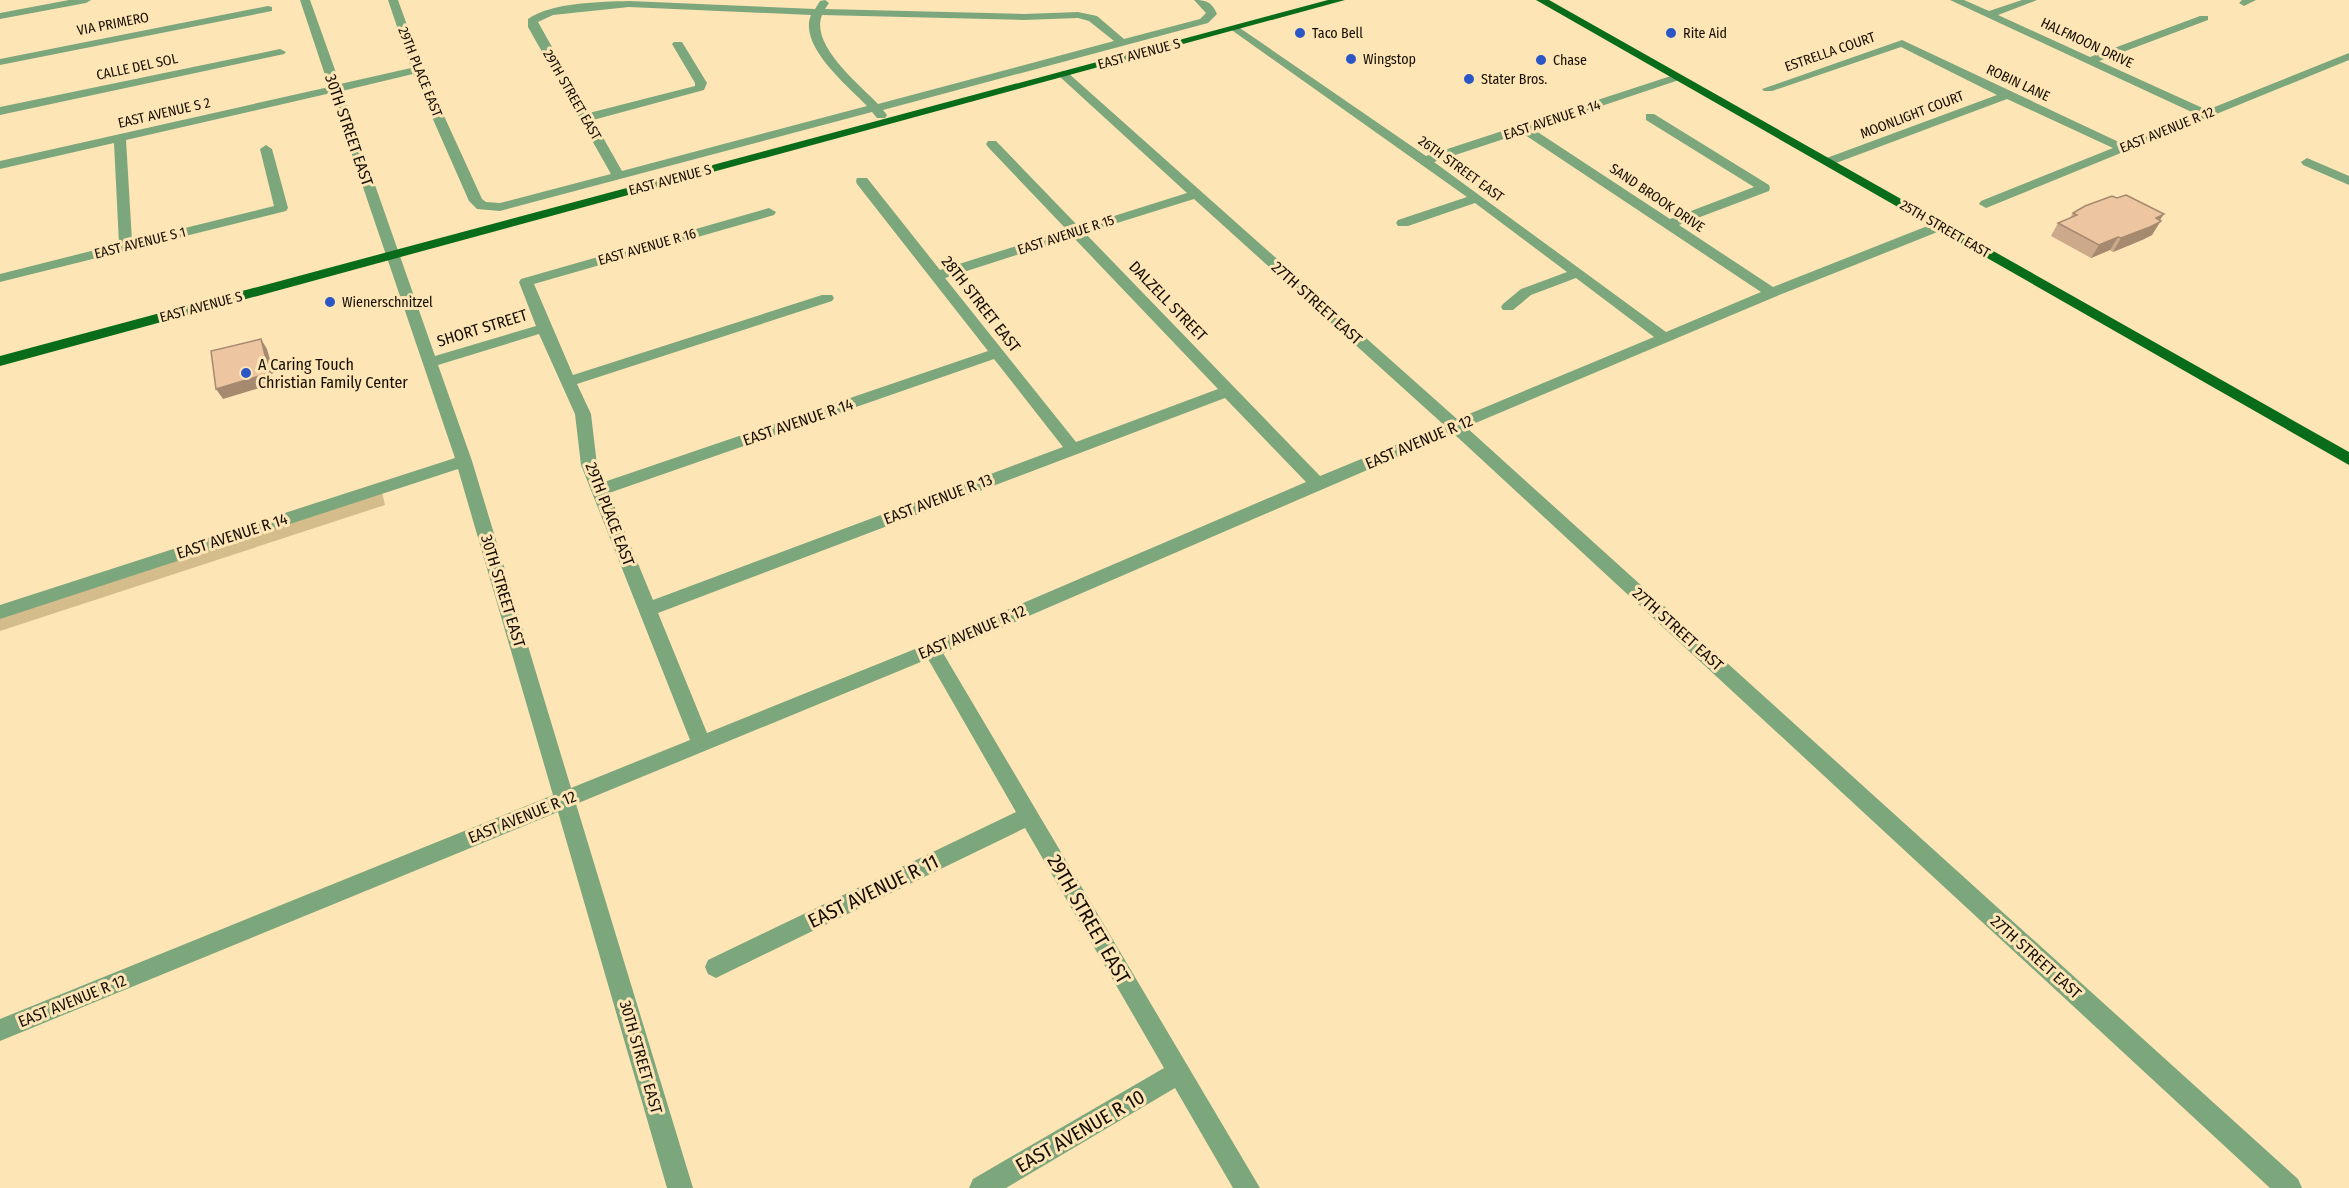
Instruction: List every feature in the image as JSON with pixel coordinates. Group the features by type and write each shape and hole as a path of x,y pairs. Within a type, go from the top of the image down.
{"main road":[{"name":"EAST AVENUE S","path":"0,361 1340,0"},
{"name":"25TH STREET EAST","path":"1541,0 2349,459"}],"street":[{"path":"0,16 86,0"},
{"name":"30TH STREET EAST","path":"305,0 464,461 680,1188"},
{"name":"29TH PLACE EAST","path":"393,0 417,70 477,201 482,206"},
{"path":"825,0 812,29 816,39 832,62 876,108 885,122"},
{"name":"EAST AVENUE S","path":"482,206 514,205 1204,21 1212,14 1209,8 1199,0"},
{"name":"HALFMOON DRIVE","path":"1955,0 2206,114"},
{"path":"1989,15 2032,0"},
{"name":"29TH STREET EAST","path":"619,176 533,27 532,21 539,16 575,8 629,4 818,12"},
{"name":"VIA PRIMERO","path":"0,62 268,9"},
{"path":"818,12 1024,17 1078,15 1093,18 1122,43"},
{"path":"2090,61 2204,18"},
{"name":"26TH STREET EAST","path":"1237,28 1477,198 1665,338"},
{"name":"ESTRELLA COURT","path":"1768,89 1902,43"},
{"name":"ROBIN LANE","path":"1902,43 2007,95 2123,148"},
{"path":"585,118 700,88 701,83 678,44"},
{"name":"CALLE DEL SOL","path":"0,111 280,52"},
{"name":"EAST AVENUE R 12","path":"1986,204 2349,56"},
{"name":"EAST AVENUE S 2","path":"0,165 417,70"},
{"name":"27TH STREET EAST","path":"1063,74 1455,426 2289,1188"},
{"name":"EAST AVENUE R 14","path":"1425,161 1678,77"},
{"name":"MOONLIGHT COURT","path":"1828,162 2007,95"},
{"path":"1650,117 1764,188 1670,224"},
{"name":"SAND BROOK DRIVE","path":"1525,129 1772,293"},
{"path":"120,139 126,247"},
{"name":"DALZELL STREET","path":"992,144 1317,484"},
{"name":"EAST AVENUE S 1","path":"0,278 280,208 266,149"},
{"path":"2307,162 2349,181"},
{"name":"28TH STREET EAST","path":"862,181 1073,449"},
{"name":"EAST AVENUE R 15","path":"936,276 1196,194"},
{"path":"1403,223 1477,198"},
{"name":"EAST AVENUE R 16","path":"526,282 769,213"},
{"name":"EAST AVENUE R 12","path":"0,1030 932,650 1317,484 1772,293 1940,226"},
{"path":"1508,307 1526,292 1577,273"},
{"name":"29TH PLACE EAST","path":"526,282 583,414 589,465 702,744"},
{"path":"569,381 827,298"},
{"name":"SHORT STREET","path":"431,362 544,328"},
{"name":"EAST AVENUE R 14","path":"599,490 997,353"},
{"name":"EAST AVENUE R 13","path":"648,609 1228,391"},
{"name":"EAST AVENUE R 14","path":"0,612 464,461"},
{"name":"29TH STREET EAST","path":"932,650 1247,1188"},
{"name":"EAST AVENUE R 11","path":"716,967 1029,816"},
{"name":"EAST AVENUE R 10","path":"982,1188 1178,1073"}],"shaded area":[{"path":"382,492 385,505 0,631 0,618"}],"building":[{"path":"2126,195 2164,214 2156,218 2161,221 2099,245 2058,223 2077,215 2073,213 2085,206 2112,196 2117,198"},
{"name":"A Caring Touch Christian Family Center","path":"261,339 267,363 265,364 266,374 216,389 211,351"}],"place":[{"name":"Taco Bell","path":"1300,33"},
{"name":"Rite Aid","path":"1671,33"},
{"name":"Wingstop","path":"1351,59"},
{"name":"Chase","path":"1541,60"},
{"name":"Stater Bros.","path":"1469,79"},
{"name":"Wienerschnitzel","path":"330,302"},
{"name":"A Caring Touch Christian Family Center","path":"246,373"}]}
